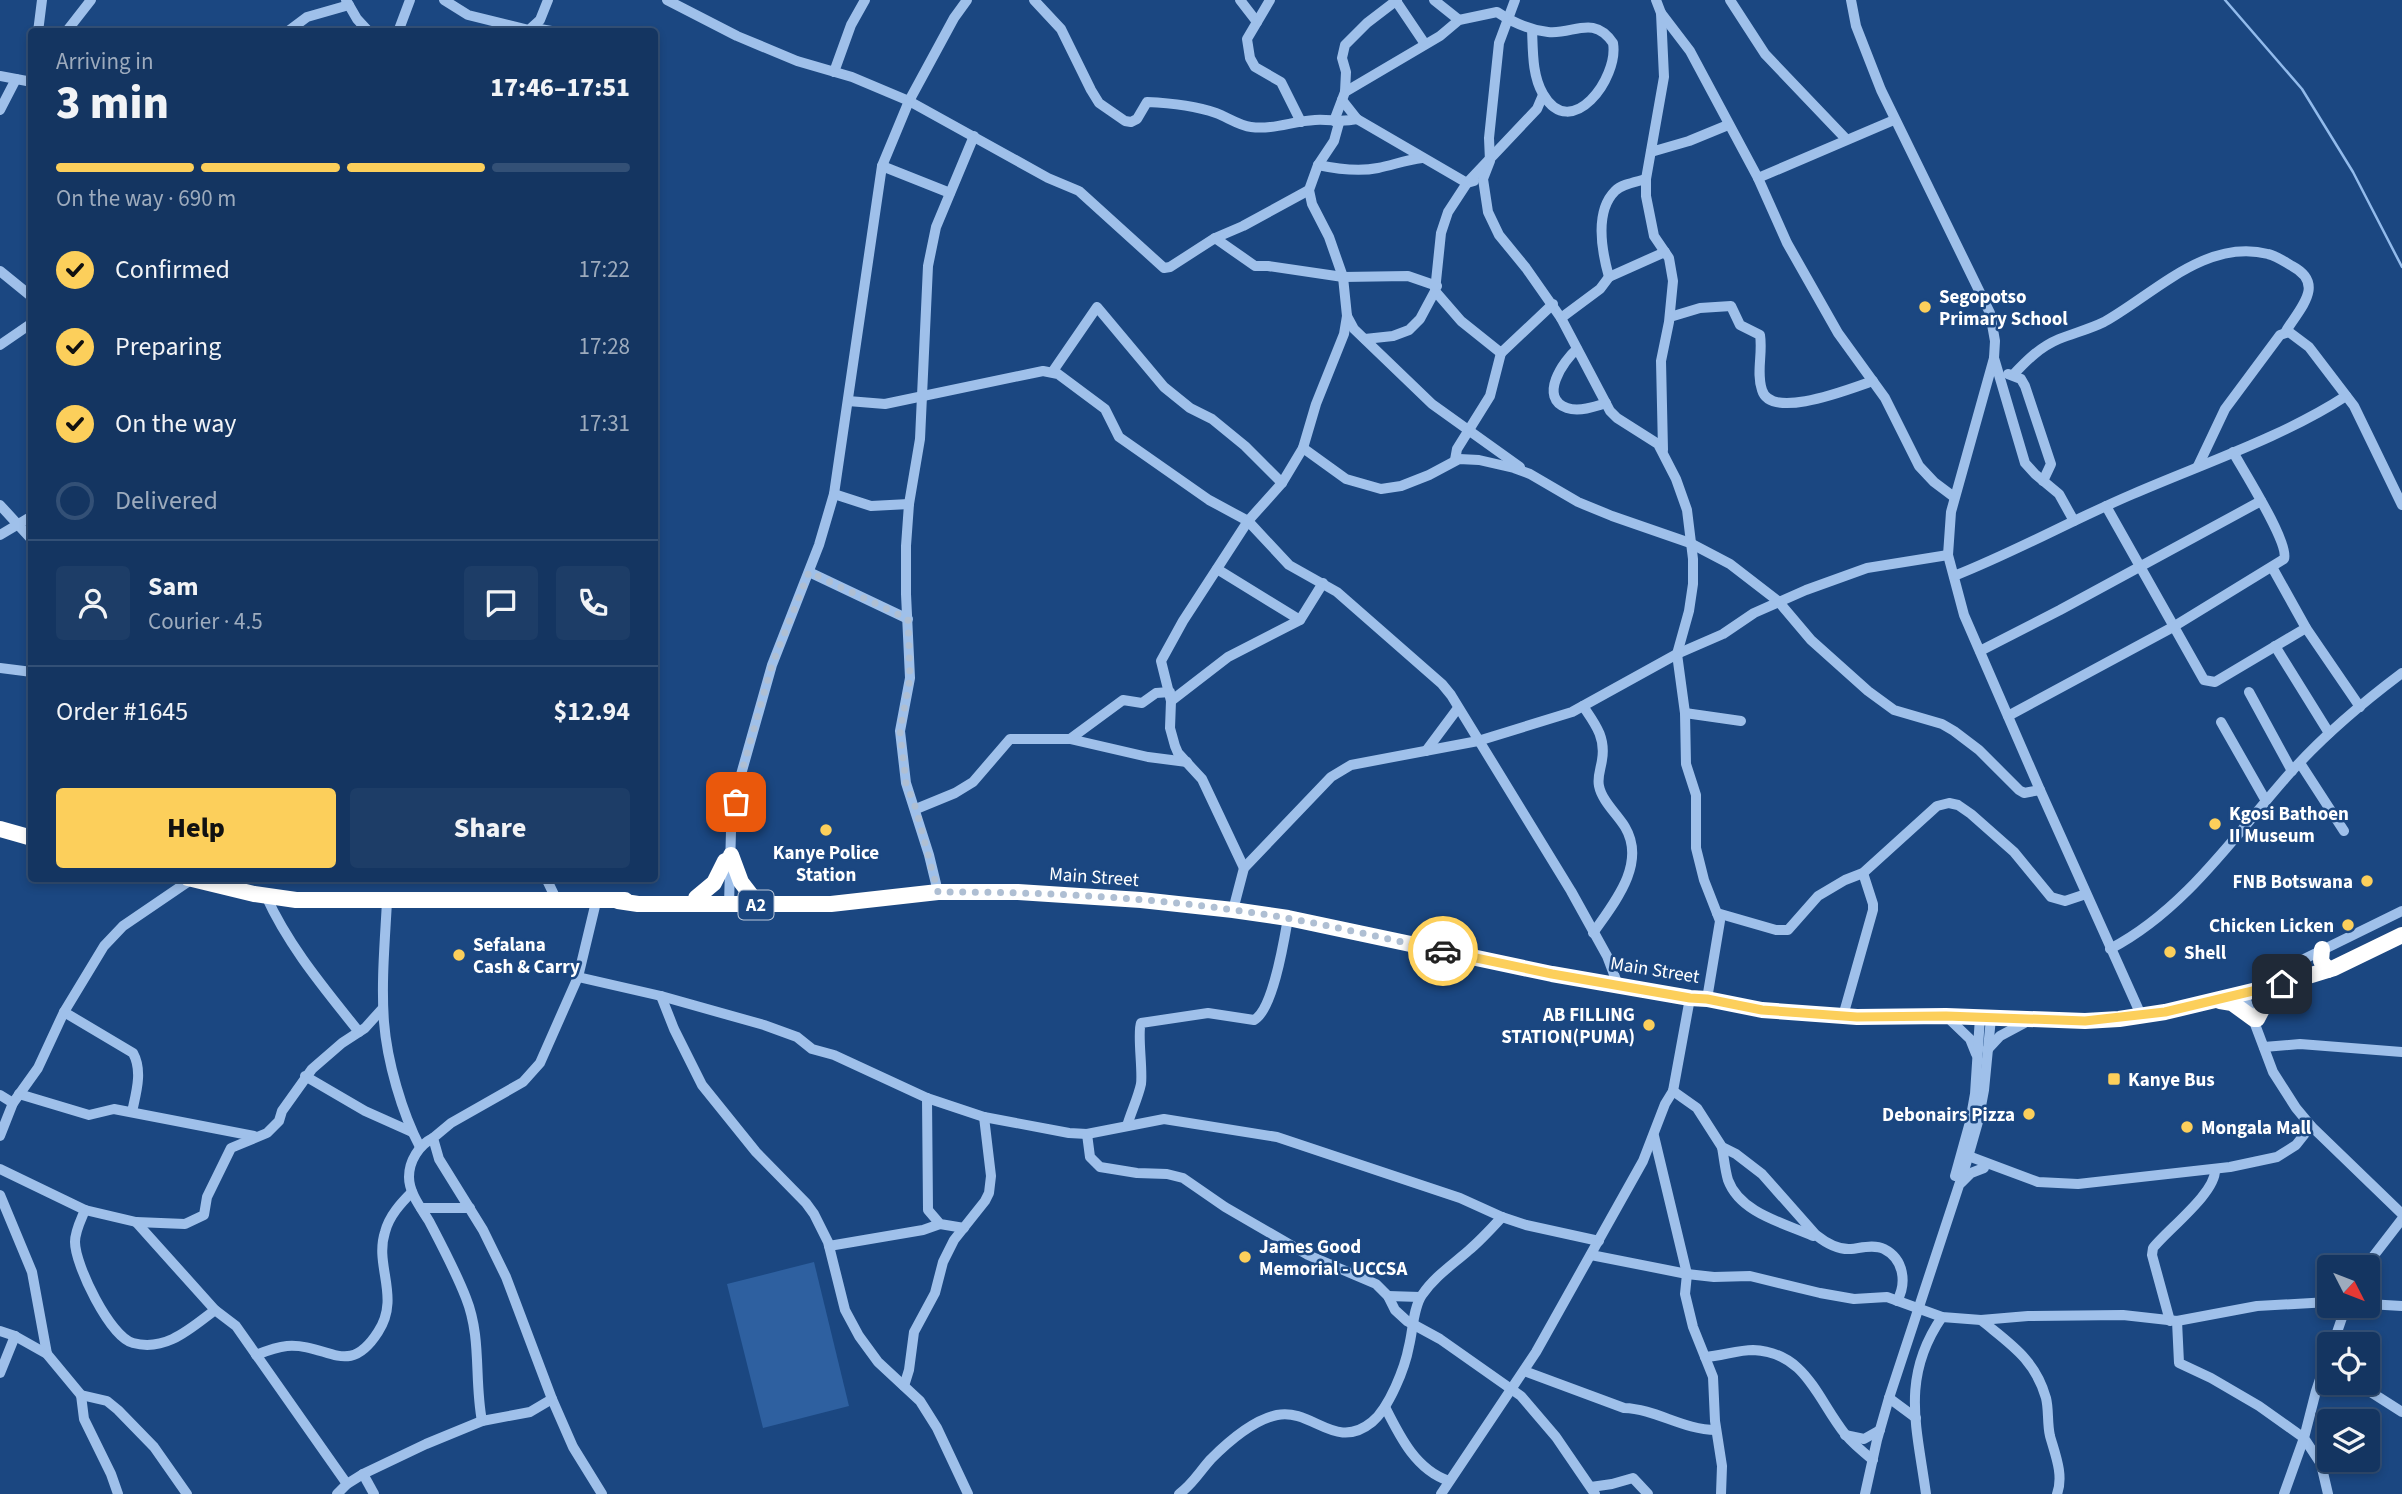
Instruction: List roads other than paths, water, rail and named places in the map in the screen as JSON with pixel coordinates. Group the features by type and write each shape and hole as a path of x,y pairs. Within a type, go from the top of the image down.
{"highway":[{"path":"0,830 28,837"},
{"path":"696,898 714,883 728,858"},
{"path":"728,858 754,899"},
{"name":"Main Street","path":"203,882 296,900 596,902 696,898 727,902 872,896 894,898"},
{"name":"Main Street","path":"618,901 638,904 831,904 938,892 1018,892 1141,900 1233,909 1288,918 1539,971 1762,1010 1843,1016 1985,1017 2028,1021 2085,1021 2141,1015 2249,994 2328,970 2402,935"},
{"path":"2322,949 2321,961 2328,970"},
{"path":"2219,1000 2232,1003 2256,1020 2268,998 2286,983"}],"street":[{"path":"38,28 42,0"},
{"path":"68,28 92,0"},
{"path":"400,28 410,0"},
{"path":"444,0 468,15 523,28"},
{"path":"533,28 540,20 548,0"},
{"path":"667,0 737,36 797,61 909,101 1048,178 1084,194 1164,268 1170,267 1215,238 1309,190"},
{"path":"834,72 851,25 865,0"},
{"path":"727,902 728,858 740,778 772,665 809,572 834,494 882,166 909,101 954,18 967,0"},
{"path":"1034,0 1061,29 1099,103 1125,121 1137,119 1147,102 1201,108 1248,127 1275,127 1301,121 1336,122 1357,119"},
{"path":"1240,0 1257,22"},
{"path":"1270,0 1247,39 1250,58 1255,67 1281,82 1301,121"},
{"path":"1424,44 1397,0 1367,23 1345,45 1342,58 1346,72 1344,96 1336,122 1334,141 1318,165 1309,190 1312,204 1329,237 1343,277 1348,316 1354,329 1432,404 1530,474 1578,502 1690,543 1730,564 1778,601 1811,640 1868,691 1894,710 1936,722 1954,731 1979,750 2019,790 2028,793 2040,790"},
{"path":"1434,0 1459,20"},
{"path":"1496,0 1497,12"},
{"path":"1515,0 1499,43 1489,161 1483,179 1488,212 1493,225 1553,304 1613,415 1651,438 1662,450 1684,500 1693,559 1689,611 1678,654 1685,713 1686,764 1696,795 1696,848 1720,929 1707,999"},
{"path":"1656,0 1661,13 1690,51 1758,178 1787,243 1832,322 1885,398 1919,466 1954,498"},
{"path":"1730,0 1765,54 1846,139"},
{"path":"1851,0 1856,26 1894,120 1990,313 1995,341 1994,358 1951,512 1948,555 1964,615 2141,1015"},
{"path":"292,28 307,17 347,3 365,28"},
{"path":"1344,96 1440,36 1459,20 1497,12 1532,29 1557,32 1591,27 1605,34 1613,43 1612,62 1596,96 1582,107 1569,112 1554,107 1543,95 1536,77 1532,29"},
{"path":"1661,13 1664,77 1646,179 1646,196 1654,236 1671,265 1670,317 1661,361 1662,450"},
{"path":"0,76 28,81"},
{"path":"0,110 16,79"},
{"path":"1364,339 1394,336 1409,330 1420,319 1436,288 1444,222 1448,212 1467,183 1538,109 1543,95"},
{"path":"1344,96 1357,119 1422,158 1467,183 1483,179"},
{"path":"1758,178 1894,120"},
{"path":"1651,152 1689,141 1728,125"},
{"path":"938,892 916,809 906,783 900,731 910,678 906,546 909,504 920,439 928,266 936,227 974,136"},
{"path":"1318,165 1341,170 1377,168 1422,158"},
{"path":"882,166 950,193"},
{"path":"1609,277 1600,237 1606,207 1617,189 1646,179"},
{"path":"1215,238 1258,267 1268,266 1343,277 1408,276 1436,288 1461,321 1501,353"},
{"path":"2012,375 2032,355 2056,340 2103,323 2192,267 2219,255 2249,251 2270,254 2303,272 2310,282 2309,293 2286,331 2280,335 2224,409 2198,466"},
{"path":"1561,318 1600,289 1609,277 1665,252"},
{"path":"0,271 28,294"},
{"path":"1455,460 1457,449 1490,396 1501,353 1553,304"},
{"path":"1670,317 1700,308 1731,306 1741,325 1760,335 1761,384 1766,398 1771,402 1813,400 1873,381"},
{"path":"1053,371 1097,307 1164,387 1190,408 1212,419 1245,446 1282,483"},
{"path":"1244,868 1207,788 1178,752 1172,739 1170,696 1161,662 1248,521 1282,483 1303,448 1348,316"},
{"path":"0,345 28,326"},
{"path":"2286,331 2309,348 2357,412 2402,505"},
{"path":"1577,349 1562,366 1553,388 1555,397 1566,408 1578,410 1606,404"},
{"path":"1994,358 2025,463 2059,494 2074,521"},
{"path":"848,401 885,404 1030,373 1053,371 1105,409 1119,437 1209,500 1248,521 1289,565 1337,592 1438,680 1571,891 1607,956 1618,985"},
{"path":"1998,371 2021,379 2025,386 2050,464 2043,481"},
{"path":"1954,576 1993,561 2106,506 2305,420 2346,396"},
{"path":"1303,448 1346,480 1381,489 1401,486 1429,475 1455,460 1479,460 1530,474"},
{"path":"2008,716 2173,626 2284,559 2286,551 2233,452"},
{"path":"834,494 871,506 909,504"},
{"path":"1980,651 2261,501"},
{"path":"0,504 28,513"},
{"path":"0,504 28,535"},
{"path":"2106,506 2201,677 2212,682 2306,628"},
{"path":"0,535 28,517"},
{"path":"1233,909 1244,868 1320,788 1342,769 1351,765 1478,741 1535,724 1583,706 1678,654 1723,634 1778,601 1867,568 1948,555"},
{"path":"2273,567 2306,628 2360,707"},
{"path":"1217,569 1300,620"},
{"path":"809,572 908,619"},
{"path":"1070,739 1123,700 1142,703 1156,693 1170,696 1228,657 1300,620 1322,583"},
{"path":"2275,646 2329,733"},
{"path":"0,668 28,672"},
{"path":"2110,949 2139,932 2171,907 2329,733 2401,677"},
{"path":"2249,692 2296,767 2344,831"},
{"path":"1583,706 1604,742 1598,785 1625,827 1633,850 1630,871 1618,896 1593,933"},
{"path":"1426,751 1458,708"},
{"path":"1685,713 1741,721"},
{"path":"2221,722 2266,801"},
{"path":"916,809 955,793 973,782 1010,739 1070,739 1148,757 1188,762"},
{"path":"1717,913 1783,931 1792,926 1818,896 1863,873 1937,806 1950,803 1971,814 2014,852 2051,897 2065,901 2086,894"},
{"path":"1843,1016 1873,910 1863,873"},
{"path":"0,1136 16,1098 38,1068 64,1012 111,936 186,882"},
{"path":"548,882 557,901"},
{"path":"266,896 279,925 299,956 359,1032"},
{"path":"387,901 384,1024 412,1132 420,1147"},
{"path":"482,1420 478,1401 474,1322 453,1267 412,1192 409,1177 412,1163 420,1147 451,1123 506,1093 532,1073 549,1045 578,977 596,902"},
{"path":"2286,983 2298,962 2402,911"},
{"path":"1127,1126 1141,1080 1142,1049 1139,1029 1142,1023 1208,1013 1254,1020 1259,1017 1266,1006 1281,956 1288,918"},
{"path":"578,977 661,996 778,1030 797,1038 811,1049 834,1055 927,1098 984,1117 1087,1134 1164,1119 1277,1137 1460,1198 1502,1217 1544,1230 1599,1241"},
{"path":"2249,994 2264,1047 2282,1088 2311,1126 2402,1216 2374,1255"},
{"path":"661,996 702,1085 756,1152 814,1214 829,1246 845,1310 859,1336 878,1362 920,1401 937,1428 968,1494"},
{"path":"1441,1494 1513,1389 1628,1191 1673,1091 1690,998"},
{"path":"0,1169 85,1210 136,1222 185,1224 204,1215 206,1197 227,1152 236,1144 267,1133 279,1121 282,1111 305,1076 320,1061 372,1022 383,1008"},
{"path":"64,1012 133,1053 138,1072 132,1112"},
{"path":"1929,1277 1945,1208 1976,1129 1984,1090 1982,1053 1946,1016"},
{"path":"1865,1492 1889,1398 1957,1191 1982,1053 1985,1017"},
{"path":"1982,1053 2000,1036 2028,1021"},
{"path":"2264,1047 2300,1044 2402,1052"},
{"path":"305,1076 365,1111 412,1132"},
{"path":"1673,1091 1697,1108 1723,1147 1728,1180 1739,1198 1765,1214 1816,1235"},
{"path":"0,1095 89,1115 114,1109 258,1137"},
{"path":"927,1098 928,1210 940,1224"},
{"path":"904,1386 914,1332 935,1293 937,1276 943,1262 954,1240 985,1202 991,1185 984,1117"},
{"path":"1964,1159 2038,1182 2063,1185 2255,1162 2285,1154 2311,1126"},
{"path":"1976,1129 1979,1149 1987,1165"},
{"path":"1087,1134 1090,1157 1100,1167 1182,1178 1263,1230 1308,1255 1367,1279 1388,1296 1395,1310 1413,1326 1440,1339 1513,1389 1556,1437 1593,1490 1633,1478 1648,1494"},
{"path":"1654,1136 1687,1274 1685,1294 1693,1327 1713,1377 1716,1430 1722,1466 1721,1494"},
{"path":"433,1138 439,1159 470,1208 506,1277 573,1447 602,1494"},
{"path":"1723,1147 1762,1174 1816,1235 1826,1242 1846,1249 1865,1247 1886,1250 1903,1272 1904,1289 1897,1301"},
{"path":"1957,1191 1967,1176 1987,1165"},
{"path":"2215,1168 2216,1177 2207,1191 2153,1248 2152,1255 2174,1321 2180,1364 2211,1378 2259,1406 2304,1438 2321,1464 2328,1494"},
{"path":"256,1355 289,1345 348,1357 354,1357 364,1350 384,1323 388,1305 382,1253 385,1232 399,1206 412,1192"},
{"path":"0,1195 32,1272 47,1354"},
{"path":"421,1208 470,1208"},
{"path":"85,1210 75,1244 82,1272 96,1302 120,1336 130,1343 146,1345 175,1339 215,1310"},
{"path":"1179,1494 1212,1458 1248,1428 1276,1415 1291,1415 1343,1434 1359,1431 1373,1422 1385,1407 1409,1349 1420,1297 1440,1274 1502,1217"},
{"path":"136,1222 215,1310 236,1326 346,1484"},
{"path":"829,1246 923,1230 940,1224 964,1228"},
{"path":"1591,1255 1687,1274 1714,1277 1750,1276 1854,1299 1887,1297 1942,1317 1981,1320 2028,1316 2123,1315 2174,1321 2257,1306 2317,1303"},
{"path":"1388,1296 1420,1297"},
{"path":"2380,1305 2402,1306"},
{"path":"1926,1494 1916,1418 1915,1386 1924,1346 1942,1317"},
{"path":"1981,1320 2021,1352 2036,1373 2046,1399 2049,1431 2059,1468 2060,1487 2057,1494"},
{"path":"0,1331 15,1336 47,1354 81,1395 84,1419 118,1494"},
{"path":"0,1373 15,1336"},
{"path":"1705,1357 1754,1350 1778,1354 1802,1370 1845,1434 1873,1460"},
{"path":"1524,1371 1624,1408 1639,1410 1700,1430 1716,1430"},
{"path":"81,1395 107,1401 118,1410 154,1447 187,1494"},
{"path":"2284,1494 2317,1395"},
{"path":"2375,1395 2402,1412"},
{"path":"1889,1398 1916,1418"},
{"path":"337,1494 346,1484 363,1474 482,1420 530,1412 552,1399"},
{"path":"1385,1407 1401,1439 1417,1460 1433,1475 1449,1481"},
{"path":"1845,1434 1864,1439 1880,1430"},
{"path":"363,1474 374,1494"}],"waterway":[{"path":"2225,0 2302,89 2353,172 2402,267"}],"place":[{"name":"Segopotso Primary School","path":"1925,307"},
{"name":"Kgosi Bathoen II Museum","path":"2215,824"},
{"name":"Kanye Police Station","path":"826,830"},
{"name":"FNB Botswana","path":"2367,881"},
{"name":"Chicken Licken","path":"2348,925"},
{"name":"Shell","path":"2170,952"},
{"name":"Sefalana Cash & Carry","path":"459,955"},
{"name":"AB FILLING STATION(PUMA)","path":"1649,1025"},
{"name":"Kanye Bus","path":"2114,1079"},
{"name":"Debonairs Pizza","path":"2029,1114"},
{"name":"Mongala Mall","path":"2187,1127"},
{"name":"James Good Memorial - UCCSA","path":"1245,1257"}]}
